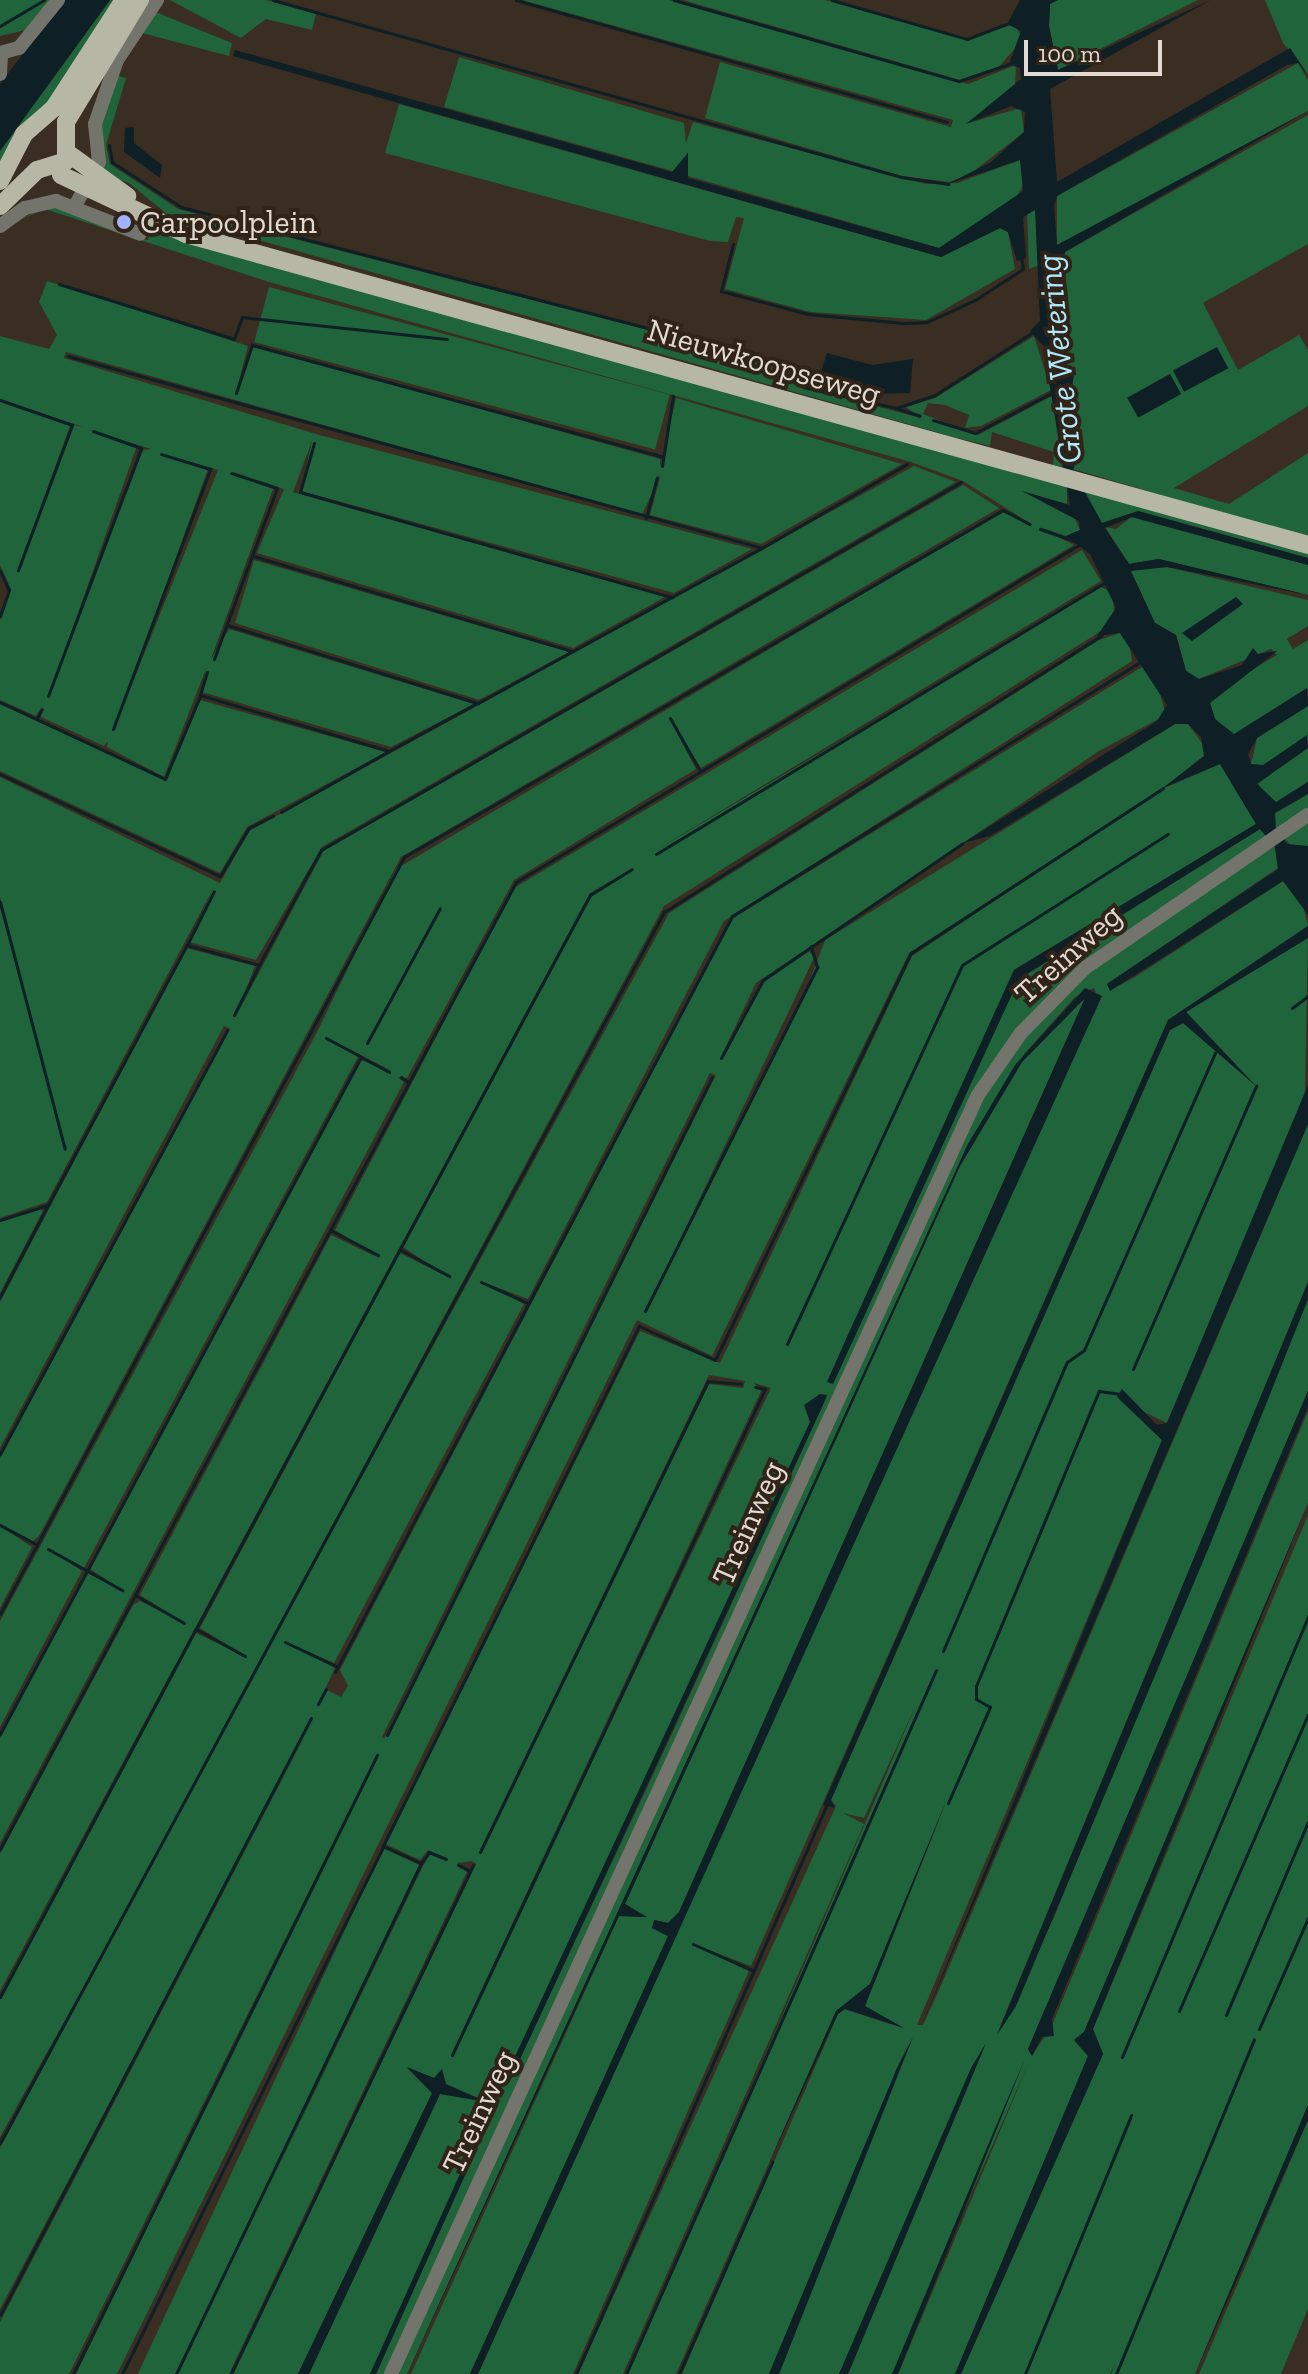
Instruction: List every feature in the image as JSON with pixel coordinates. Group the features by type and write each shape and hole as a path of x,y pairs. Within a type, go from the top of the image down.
{"main road":[{"path":"3,192 34,170 60,167 69,154 72,98 124,0"},
{"path":"34,170 29,140 49,130 140,0"},
{"path":"3,192 24,134 72,98"},
{"name":"Nieuwkoopseweg","path":"49,130 90,181 204,236 1308,545"}],"street":[{"path":"0,74 0,54 19,48 58,0"},
{"path":"75,206 90,181 96,119 117,60 157,0"},
{"path":"0,226 39,202 75,206 140,234"},
{"name":"Treinweg","path":"391,2374 959,1127 1021,1033 1085,968 1308,815"}],"green space":[{"path":"0,0 50,0 26,30 0,36"},
{"path":"110,0 118,0 0,172 0,151"},
{"path":"170,0 266,0 316,14 312,30 266,19 241,38"},
{"path":"522,0 669,0 968,84 1016,65 1015,86 968,123 1021,108 1024,132 969,175 949,182 902,176 705,118 720,62 951,127 953,120"},
{"path":"683,0 825,0 967,40 1014,24 1023,39 999,67 960,80"},
{"path":"1058,0 1198,0 1058,70 1049,26 1050,4"},
{"path":"1265,0 1308,0 1308,75 1283,43"},
{"path":"153,11 232,43 229,56 138,32"},
{"path":"459,57 684,123 686,143 693,122 926,184 957,183 1020,160 1025,181 1016,199 939,248 688,176 688,152 676,172 444,107"},
{"path":"1298,63 1308,80 1308,111 1057,245 1057,196"},
{"path":"116,75 126,78 106,145 110,164 178,209 804,370 802,387 921,418 906,407 935,398 1034,336 1051,390 981,426 965,428 969,415 945,405 928,403 923,414 978,435 1052,396 1062,467 1053,465 1054,452 992,432 990,446 957,438 167,214 129,183 103,175 99,134"},
{"path":"399,104 941,257 1000,228 1008,232 1015,269 926,320 810,312 725,289 744,218 736,217 728,242 710,241 385,153"},
{"path":"1308,115 1308,244 1203,303 1238,370 1299,335 1308,350 1308,406 1174,488 1229,504 1308,453 1308,538 1073,469 1081,446 1068,414 1057,275 1065,252"},
{"path":"49,205 148,240 152,227 124,215 1067,486 1067,507 1022,491 1073,514 1080,530 1066,536 1039,527 1074,545 701,768 668,716 696,769 514,880 407,1078 397,1077 404,1082 0,1843 0,1738 87,1573 124,1591 90,1569 361,1060 392,1071 323,1036 358,1057 84,1568 47,1548 82,1571 0,1727 0,1621 317,1032 396,869 1002,512 1031,524 963,481 911,462 269,282 45,209 17,221"},
{"path":"1027,210 1035,210 1042,241 1042,264 1029,269"},
{"path":"47,281 248,346 235,396 253,346 660,459 660,468 676,398 902,464 761,544 650,515 661,474 642,515 66,352 64,358 316,434 752,549 674,593 301,491 312,441 293,492 665,597 573,648 257,553 284,489 230,471 273,489 211,659 229,629 474,704 391,747 202,692 206,669 164,777 107,747 108,741 104,746 41,717 42,706 36,716 0,700 0,620 11,589 0,565 0,401 70,426 17,572 74,425 83,427 0,399 0,336 49,349 57,335 39,302","holes":["92,431 151,449 143,450 48,698 137,446","159,453 218,470 113,731 208,469"]},
{"path":"269,287 670,394 655,449 254,342"},
{"path":"914,466 956,482 322,847 256,960 189,942 214,887 47,1202 0,1218 0,907 66,1150 0,897 0,777 220,883 249,831"},
{"path":"963,485 999,508 401,857 39,1536 33,1541 0,1524 0,1458 230,1029 224,1026 0,1448 0,1302 186,948 255,966 235,1018 324,850"},
{"path":"1080,486 1308,551 1308,558 1138,511 1102,523"},
{"path":"1131,517 1308,565 1308,595 1159,559 1129,564 1105,527 1116,529"},
{"path":"1082,550 1101,581 653,852 1101,587 1112,592 1115,617 1106,628 664,906 141,1882 669,913 1099,640 1120,633 1130,647 1132,661 724,921 528,1299 478,1280 524,1304 334,1663 283,1641 335,1668 317,1706 327,1690 341,1697 348,1686 340,1670 732,919 1142,667 1156,680 1166,715 1099,751 756,983 719,1061 765,980 809,951 814,958 645,1314 801,1003 825,940 1175,724 1188,724 1205,747 1204,756 1167,785 909,953 712,1356 637,1320 117,2374 76,2374 378,1752 69,2374 0,2374 0,2322 314,1718 0,2309 0,2148 138,1889 0,2137 0,2000 196,1633 247,1657 200,1628 400,1253 450,1278 403,1247 591,896 635,867 590,893 0,1991 0,1854 133,1605 140,1601 185,1623 140,1595 331,1235 379,1258 335,1230 514,888","holes":["710,1073 716,1075 384,1739 382,1737"]},
{"path":"254,560 569,652 479,700 235,623"},
{"path":"1167,567 1308,600 1308,626 1287,639 1293,649 1308,640 1308,689 1234,735 1215,719 1210,703 1229,683 1277,655 1271,649 1199,679 1186,671 1176,635 1155,623 1130,570"},
{"path":"200,700 386,752 247,827 220,873 0,771 0,704 165,780"},
{"path":"1308,706 1308,741 1263,766 1251,764 1257,738"},
{"path":"1308,748 1308,782 1276,802 1269,799 1257,782"},
{"path":"1220,764 1256,824 1014,970 827,1383 1019,979 1260,829 1275,847 1278,868 1107,984 1110,990 1135,977 1283,881 1302,900 1308,926 1168,1020 751,1966 690,1943 749,1971 573,2374 478,2374 1098,999 1094,988 1075,997 1025,1053 968,1144 407,2374 376,2374 503,2090 370,2374 309,2374 440,2094 485,2101 407,2068 432,2093 298,2374 233,2374 476,1864 472,1861 457,1863 467,1872 229,2374 179,2374 423,1866 430,1854 448,1860 428,1850 420,1860 385,1844 640,1331 720,1363 912,956 1164,788","holes":["709,1375 745,1381 743,1388 709,1384 478,1854","754,1383 771,1388 450,2057 761,1391","827,1396 509,2082 810,1422 805,1405"]},
{"path":"1308,794 1308,846 1295,849 1275,830 1275,813"},
{"path":"1308,938 1305,1095 1167,1423 1123,1402 1162,1440 917,2025 923,2025 939,1990 1308,1124 1308,1282 997,2034 1054,1917 1308,1299 1308,1391 1028,2049 1032,2056 1052,2025 1308,1411 1308,1503 1084,2032 1074,2040 1088,2056 955,2374 898,2374 1029,2062 892,2374 848,2374 986,2043 839,2374 779,2374 908,2043 769,2374 682,2374 838,2014 844,2009 903,2028 865,2006 947,1800 870,1984 836,2011 676,2374 628,2374 916,1705 864,1818 843,1813 864,1824 623,2374 578,2374 836,1806 831,1800 1170,1030 1183,1023 1255,1085 1186,1012"},
{"path":"1085,998 679,1912 668,1923 655,1920 652,1928 668,1936 470,2374 411,2374 619,1916 646,1917 625,1904 960,1166 1022,1062"},
{"path":"38,1207 43,1211 0,1293 0,1221"},
{"path":"1308,1515 1308,2105 1195,2374 1111,2374 1115,2364 1110,2374 961,2374 1103,2054 1093,2029"},
{"path":"0,1526 32,1547 0,1608"},
{"path":"383,1848 419,1865 182,2374 138,2374"},
{"path":"1308,2120 1308,2309 1281,2374 1199,2374"}],"water":[{"path":"64,0 110,0 0,151 0,84"},
{"name":"Grote Wetering","path":"1020,0 1058,0 1050,4 1049,26 1058,70 1211,0 1050,89 1057,182 1290,48 1308,75 1298,63 1287,65 1057,196 1054,206 1057,245 1308,111 1065,252 1057,275 1066,369 1074,374 1068,414 1081,446 1073,470 1102,523 1138,511 1308,558 1308,565 1132,517 1105,528 1129,564 1159,559 1308,595 1167,567 1131,571 1155,623 1176,635 1186,671 1199,679 1242,665 1253,648 1258,654 1277,651 1210,703 1215,719 1234,734 1307,688 1308,706 1257,738 1248,754 1251,764 1263,765 1307,735 1308,748 1257,784 1276,802 1308,782 1308,794 1275,813 1276,830 1287,844 1308,846 1308,915 1283,881 1110,991 1107,984 1278,869 1275,847 1260,829 1019,979 833,1384 827,1382 1014,970 1256,824 1220,764 1163,788 1204,756 1201,737 1188,724 1175,724 990,836 963,843 1157,721 1167,705 1120,633 1097,636 1116,608 1090,554 1066,536 1080,530 1079,521 1022,491 1070,505 1043,346 1030,331 1040,321 1035,210 1023,217 1026,258 1017,261 1008,232 1000,228 941,257 233,56 235,50 672,172 688,153 688,178 939,248 1023,191 1020,160 948,184 991,162 1024,132 1025,112 1011,106 966,124 1021,79 1020,68 1009,64 1021,31 1007,24"},
{"path":"134,127 134,143 162,165 160,178 124,152 125,128"},
{"path":"1217,347 1228,368 1184,392 1173,370"},
{"path":"827,353 872,365 913,359 910,393 868,394 818,381"},
{"path":"1170,374 1181,394 1138,418 1127,398"},
{"path":"1236,597 1243,604 1192,641 1182,633"},
{"path":"1308,926 1308,938 1186,1012 1256,1086 1183,1023 1170,1030 831,1800 835,1808 823,1805 1168,1020"},
{"path":"1085,988 1102,996 478,2374 470,2374 668,1936 652,1928 654,1920 668,1923 679,1912 1085,998 1022,1062 960,1166 625,1904 647,1917 619,1916 407,2374 968,1144 1015,1065"},
{"path":"1308,1085 1308,1124 920,2029 1162,1440 1117,1397 1122,1389 1157,1425 1167,1423"},
{"path":"1308,1282 1308,1299 1209,1547 1016,2006 997,2035"},
{"path":"1308,1391 1308,1407 1052,2019 1054,2036 1042,2037 1032,2056 1028,2049"},
{"path":"820,1394 827,1395 822,1407 509,2083 504,2080 810,1422 804,1405"},
{"path":"1308,1503 1093,2029 1103,2054 961,2374 955,2374 1088,2056 1074,2040 1084,2032"},
{"path":"947,1799 865,2006 904,2028 845,2009 838,2014 768,2165 836,2011 870,1984"},
{"path":"913,2037 779,2374 769,2374 897,2068"},
{"path":"986,2043 848,2374 839,2374 971,2068"},
{"path":"1025,2059 898,2374 892,2374 1001,2114"},
{"path":"407,2067 434,2078 442,2069 446,2084 486,2102 440,2094 309,2374 298,2374 432,2093"},
{"path":"503,2090 376,2374 370,2374 459,2176"},
{"path":"1308,2105 1308,2120 1195,2374"}],"waterway":[{"path":"0,26 44,0"},
{"path":"273,0 901,177 948,184"},
{"path":"516,0 947,122"},
{"path":"674,0 959,81 1009,64"},
{"path":"832,0 967,39 1006,24"},
{"name":"Grote Wetering","path":"109,145 112,162 181,207 806,369 803,387 896,408 935,395 1033,332"},
{"name":"Grote Wetering","path":"733,244 721,291 808,314 904,323 927,322 975,300 1023,269 1021,256"},
{"path":"59,284 234,339 242,317 447,339"},
{"path":"236,393 252,345 663,457"},
{"path":"68,356 762,548 907,464"},
{"name":"Grote Wetering","path":"933,420 975,433 1053,392"},
{"path":"662,466 673,396"},
{"path":"0,400 72,425 18,570"},
{"path":"896,408 920,416"},
{"path":"48,696 141,448 93,431"},
{"path":"314,443 300,492 672,597 762,548"},
{"path":"113,729 210,469 161,454"},
{"path":"214,659 277,488 231,473"},
{"path":"646,518 657,477"},
{"path":"48,1205 187,945 259,965 321,850 961,482"},
{"path":"0,1614 404,857 1003,510 1029,524"},
{"path":"1040,529 1078,542"},
{"path":"184,1623 135,1595 516,882 1082,543"},
{"path":"253,556 572,651"},
{"path":"0,571 9,590 0,616"},
{"path":"656,854 1104,583"},
{"path":"227,625 478,703 672,597"},
{"path":"0,2143 664,912 1102,635"},
{"path":"335,1672 732,916 1139,663"},
{"path":"207,672 200,695 389,751 281,812"},
{"path":"0,702 165,779 200,696"},
{"path":"389,751 477,703"},
{"path":"37,718 42,709"},
{"path":"670,718 700,771"},
{"path":"0,774 220,876 249,828 273,816"},
{"path":"446,1859 429,1852 421,1863 383,1846 639,1326 715,1360 911,953 1163,788"},
{"path":"787,1344 962,965 1168,834"},
{"path":"721,1058 763,980 963,843"},
{"path":"196,1629 590,895 632,869"},
{"path":"187,945 214,891"},
{"path":"0,902 65,1149"},
{"path":"367,1043 440,908"},
{"path":"645,1311 817,967 811,946"},
{"path":"234,1015 259,965"},
{"path":"1292,1008 1308,996"},
{"path":"0,1454 227,1030"},
{"path":"326,1038 361,1057"},
{"path":"943,1651 1067,1362 1084,1350 1215,1053"},
{"path":"0,1734 361,1057 389,1072"},
{"path":"401,1077 408,1082"},
{"path":"387,1735 712,1077"},
{"path":"1133,1369 1256,1086"},
{"path":"0,1220 48,1205 0,1297"},
{"path":"332,1231 378,1255"},
{"path":"401,1250 449,1276"},
{"path":"481,1282 528,1303"},
{"path":"480,1852 708,1381 741,1384"},
{"path":"452,2055 765,1389 755,1387"},
{"path":"948,1803 990,1707 976,1699 976,1686 1099,1391 1121,1394"},
{"path":"0,1525 35,1544"},
{"path":"48,1549 122,1590"},
{"path":"0,1849 135,1595"},
{"path":"1122,2057 1308,1616"},
{"path":"0,1997 196,1629 245,1656"},
{"path":"285,1642 336,1666"},
{"path":"626,2374 936,1670"},
{"path":"318,1704 326,1689"},
{"path":"1179,2011 1308,1715"},
{"path":"0,2315 311,1718"},
{"path":"73,2374 377,1755"},
{"path":"576,2374 827,1804"},
{"path":"1226,2015 1308,1822"},
{"path":"122,2374 383,1847"},
{"path":"176,2374 421,1863"},
{"path":"458,1865 470,1871"},
{"path":"231,2374 473,1865"},
{"path":"1259,2029 1308,1918"},
{"path":"693,1944 752,1970"},
{"path":"1116,2374 1254,2039"},
{"path":"1025,2374 1131,2115"},
{"path":"679,2374 772,2162"}],"place":[{"name":"Carpoolplein","path":"124,222"}]}
